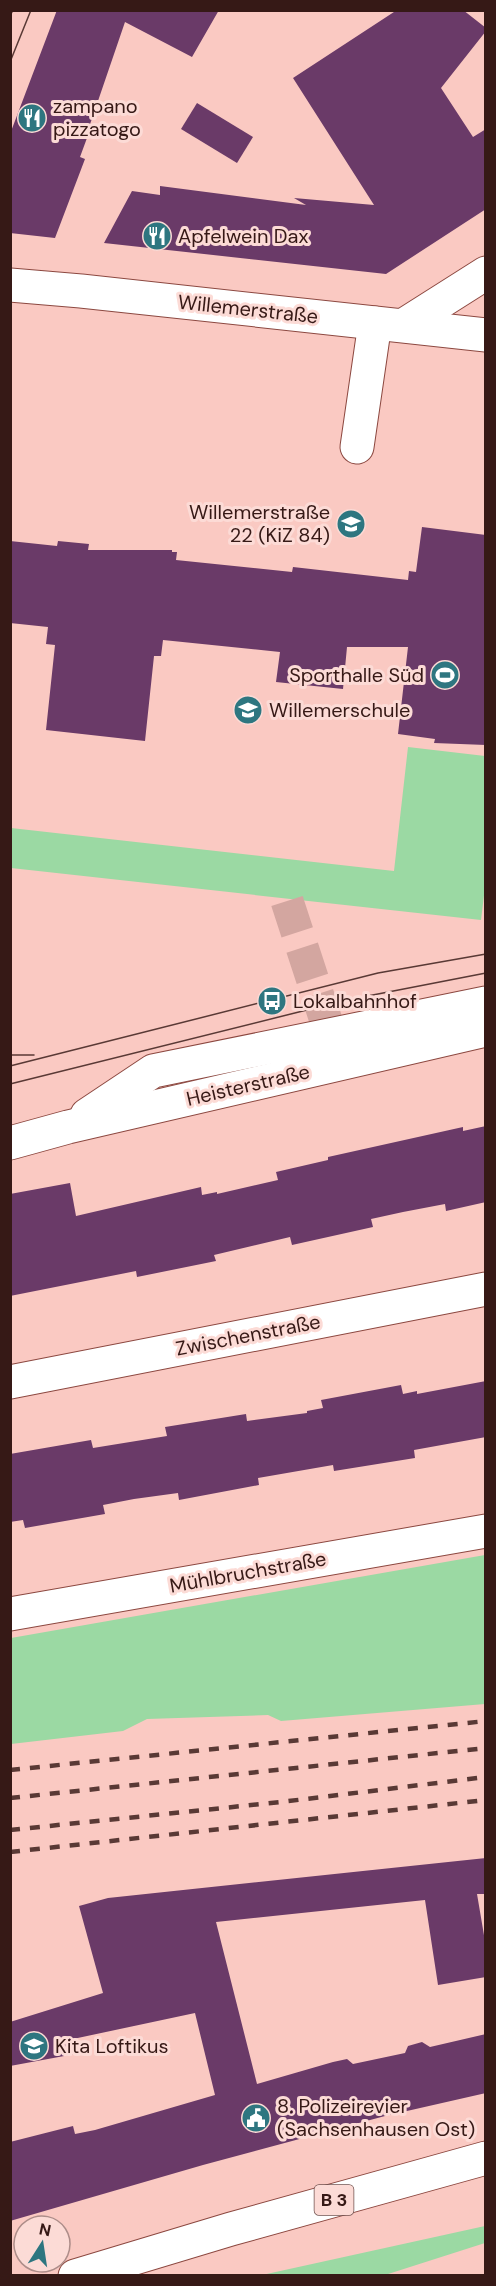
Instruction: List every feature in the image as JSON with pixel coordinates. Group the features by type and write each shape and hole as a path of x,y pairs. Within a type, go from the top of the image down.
{"street":[{"path":"357,447 389,324 486,273"},
{"name":"Willemerstraße","path":"10,285 486,335"},
{"path":"68,1127 153,1071 486,1003"},
{"name":"Heisterstraße","path":"10,1143 68,1127 486,1030"},
{"name":"Zwischenstraße","path":"10,1382 486,1289"},
{"name":"Mühlbruchstraße","path":"10,1614 486,1531"},
{"name":"B 3","path":"75,2276 254,2222 486,2158"}],"green space":[{"path":"408,747 485,756 486,879 481,920 11,868 11,828 394,871"},
{"path":"485,1555 485,1704 281,1721 268,1715 147,1719 123,1731 11,1744 11,1638"},
{"path":"485,2226 485,2243 385,2275 262,2275"}],"building":[{"path":"57,10 219,10 192,57 125,22 86,136 80,157 85,159 55,238 10,233 10,134"},
{"path":"397,10 463,10 486,28 486,31 441,88 473,137 486,129 486,209 386,274 104,243 132,191 160,195 160,186 306,205 294,198 374,205 293,78"},
{"path":"197,103 253,137 237,163 181,129"},
{"path":"422,527 486,535 486,745 434,743 435,739 398,734 408,647 347,647 343,689 276,682 280,652 163,640 161,656 154,656 145,741 46,730 55,645 46,644 48,627 10,623 10,541 57,546 58,541 89,544 88,550 172,550 172,552 177,552 176,560 292,572 293,567 408,580 409,571 416,572"},
{"path":"486,1126 486,1202 446,1211 445,1204 403,1212 371,1219 373,1227 292,1245 290,1237 214,1255 216,1261 137,1277 136,1271 10,1296 10,1194 70,1183 76,1216 201,1187 202,1195 217,1192 217,1194 278,1180 276,1172 328,1160 328,1157 463,1127 463,1131"},
{"path":"486,1381 486,1437 414,1450 415,1458 334,1471 333,1465 258,1478 259,1485 179,1500 178,1493 103,1505 105,1514 25,1528 23,1520 10,1522 10,1454 91,1440 93,1448 167,1436 165,1427 246,1414 247,1421 307,1413 307,1411 323,1408 321,1400 401,1385 403,1394 417,1391 417,1394"},
{"path":"486,1858 486,1894 477,1894 486,1947 486,1977 438,1985 425,1900 216,1922 257,2084 347,2059 353,2064 405,2053 408,2046 422,2042 430,2047 486,2034 486,2093 385,2116 34,2214 12,2214 10,2221 10,2142 73,2126 75,2134 95,2130 215,2095 195,2013 73,2039 75,2054 10,2066 10,2022 103,1993 79,1906 108,1898"}],"tunnel":[{"path":"287,901 331,1036"}],"tram line":[{"path":"10,16 13,10"},
{"path":"10,62 31,10"},
{"path":"10,1066 378,973 486,954"},
{"path":"10,1084 347,1000 486,973"},
{"path":"10,1055 34,1055"}],"railway":[{"path":"10,1770 486,1721"},
{"path":"10,1798 486,1748"},
{"path":"10,1830 281,1802 486,1777"},
{"path":"10,1852 486,1800"}],"place":[{"name":"zampano pizzatogo","path":"32,118"},
{"name":"Apfelwein Dax","path":"157,236"},
{"name":"Willemerstraße 22 (KiZ 84)","path":"351,524"},
{"name":"Sporthalle Süd","path":"445,675"},
{"name":"Willemerschule","path":"248,710"},
{"name":"Lokalbahnhof","path":"272,1001"},
{"name":"Kita Loftikus","path":"34,2046"},
{"name":"8. Polizeirevier (Sachsenhausen Ost)","path":"256,2118"}]}
